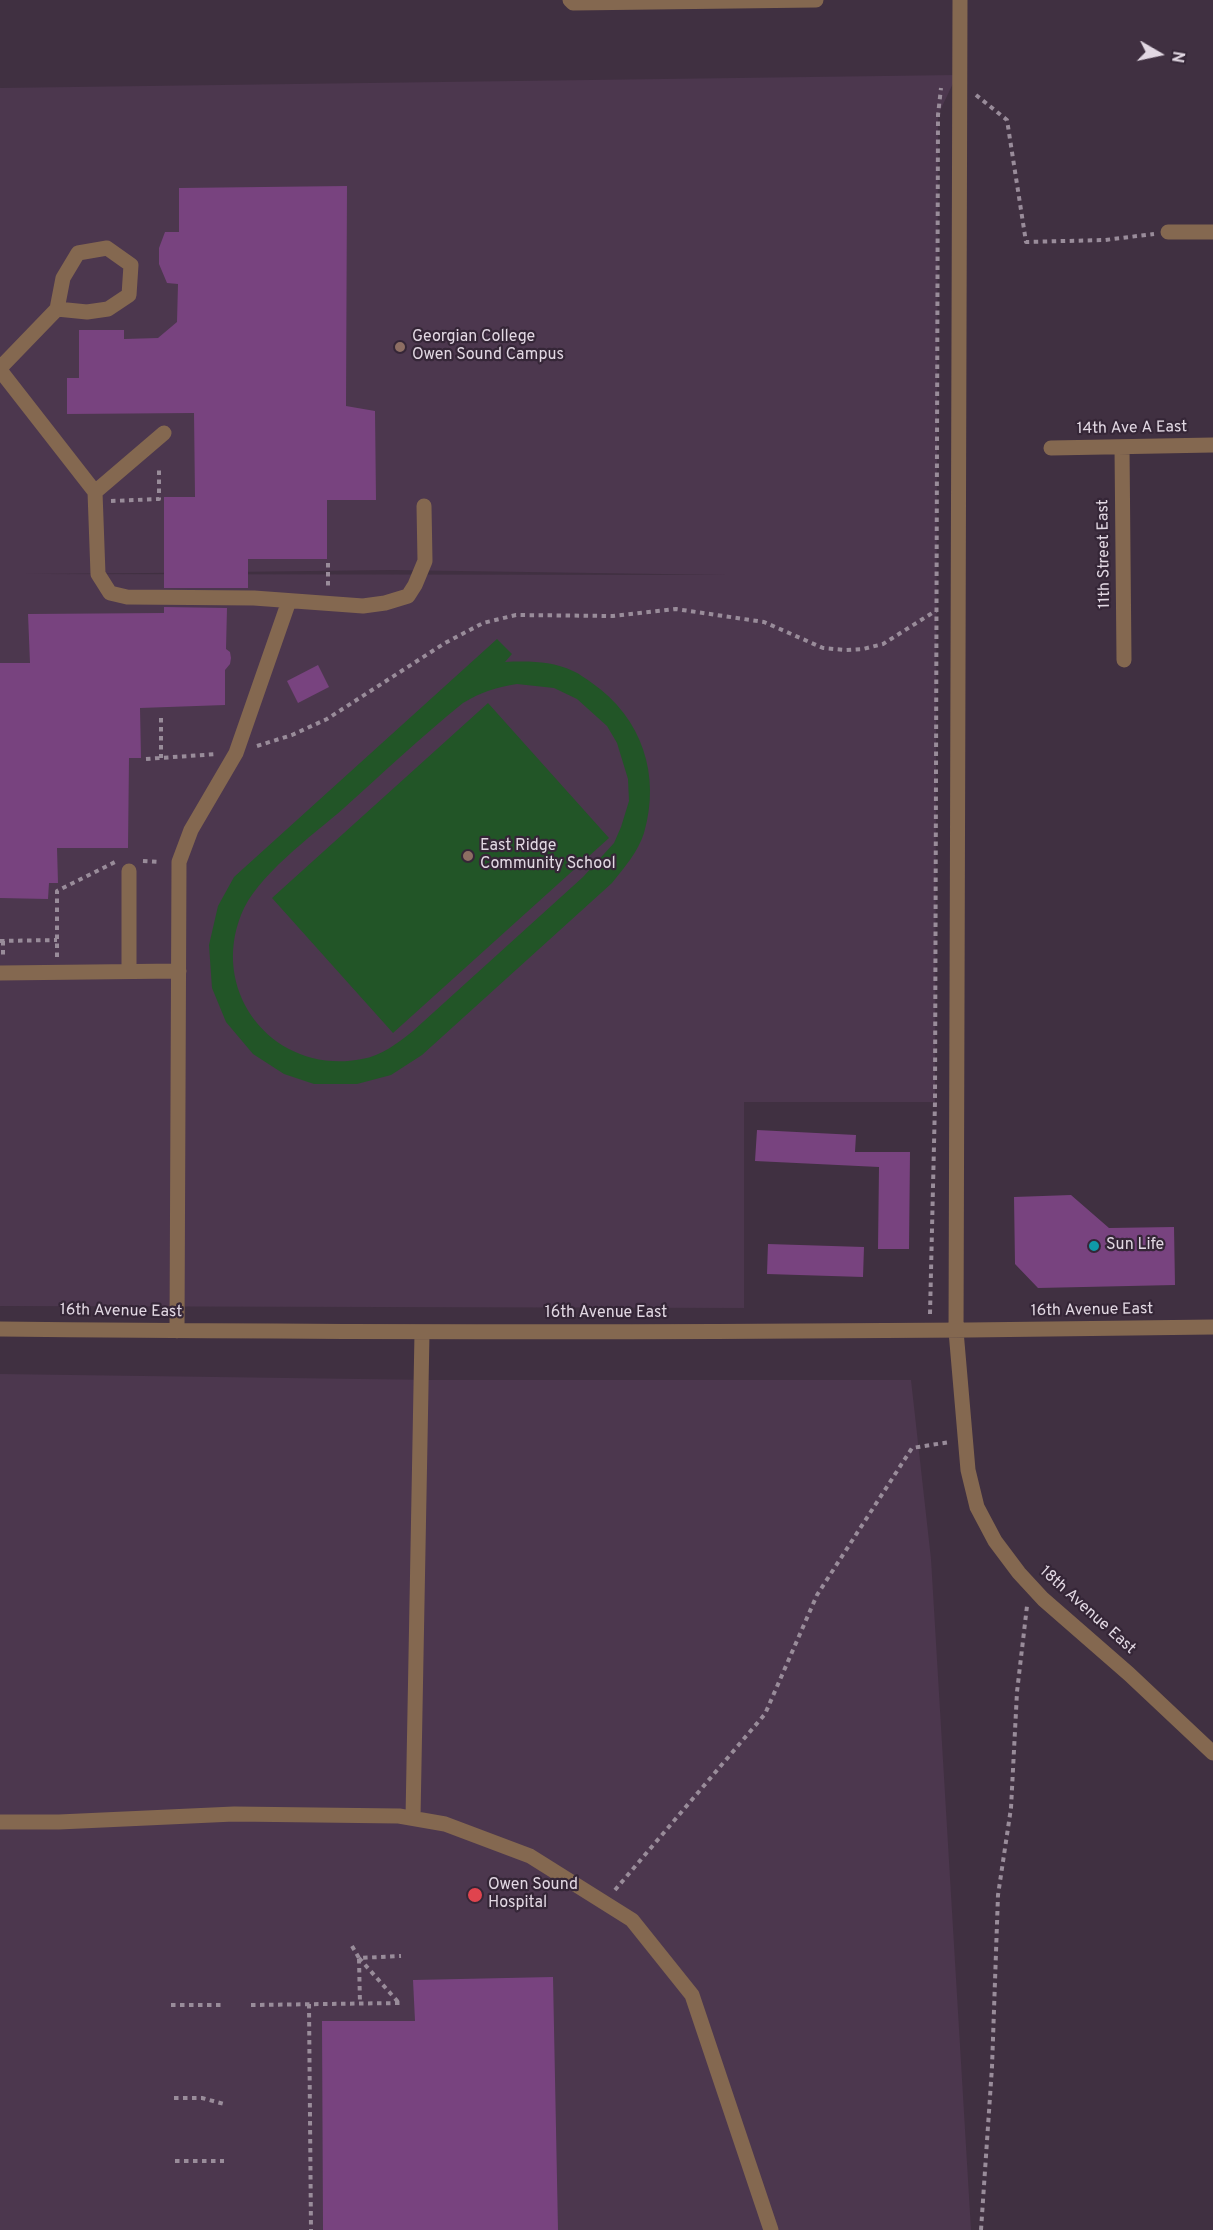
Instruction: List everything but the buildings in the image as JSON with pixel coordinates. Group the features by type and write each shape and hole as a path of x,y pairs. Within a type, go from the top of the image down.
{"street":[{"path":"570,0 573,3 816,0"},
{"name":"18th Avenue East","path":"960,0 956,1331 968,1470 977,1507 995,1541 1029,1584 1213,1753"},
{"path":"1167,232 1213,232"},
{"path":"57,309 87,312 108,309 129,295 131,265 107,248 78,253 63,278 57,309 0,369 95,497 98,574 110,593 136,597 254,598 363,606 385,603 408,596 425,561 424,506"},
{"path":"95,497 164,433"},
{"name":"14th Ave A East","path":"1051,448 1213,445"},
{"name":"11th Street East","path":"1122,447 1124,660"},
{"path":"177,1331 179,862 190,830 236,753 290,601"},
{"path":"129,971 130,864"},
{"path":"0,973 179,971"},
{"name":"16th Avenue East","path":"0,1329 423,1333 1213,1328"},
{"path":"413,1818 423,1333"},
{"path":"0,1822 59,1822 234,1814 399,1816 445,1824 530,1856 632,1920 692,1995 771,2230"}],"path":[{"path":"930,1319 935,1102 938,115 941,83"},
{"path":"972,92 1006,120 1026,242 1104,240 1167,232"},
{"path":"95,497 159,499 159,470"},
{"path":"328,563 328,604"},
{"path":"146,759 236,753 292,735 327,719 445,643 483,623 516,615 613,616 676,609 764,622 823,648 845,650 863,649 883,644 937,610"},
{"path":"161,718 161,758"},
{"path":"57,972 57,891 130,864 160,862"},
{"path":"0,941 57,940"},
{"path":"605,1903 765,1714 817,1595 912,1448 966,1440"},
{"path":"981,2230 992,2067 998,1895 1011,1808 1017,1692 1029,1584"},
{"path":"251,2005 400,2004 359,1958 352,1946"},
{"path":"359,1958 401,1956"},
{"path":"359,1958 360,2004"},
{"path":"309,2004 312,2230"},
{"path":"171,2005 225,2005"},
{"path":"174,2098 202,2098 224,2104"},
{"path":"175,2160 224,2161"}],"shaded area":[{"name":"East Ridge Community School","path":"957,75 938,115 935,1102 744,1102 744,1308 0,1306 0,88","holes":["392,570 728,575 26,574"]},
{"name":"Owen Sound Hospital","path":"0,1374 433,1380 911,1380 931,1559 971,2230 0,2230"}],"green space":[{"path":"497,639 512,654 505,662 548,663 576,672 592,683 624,713 643,749 648,769 649,811 644,833 626,866 612,883 422,1055 391,1075 357,1084 314,1084 284,1074 253,1054 226,1022 212,988 209,945 218,906 234,877","holes":["517,684 554,688 577,699 607,726 617,743 628,779 629,801 614,843 583,877 413,1031 389,1048 362,1059 331,1061 303,1055 278,1042 258,1024 243,1001 234,974 234,945 241,915 248,900 286,857 463,703 489,690"]},
{"path":"488,703 609,838 393,1033 272,898"}],"place":[{"name":"Georgian College Owen Sound Campus","path":"400,347"},
{"name":"East Ridge Community School","path":"468,856"},
{"name":"Sun Life","path":"1094,1246"},
{"name":"Owen Sound Hospital","path":"475,1895"}]}
